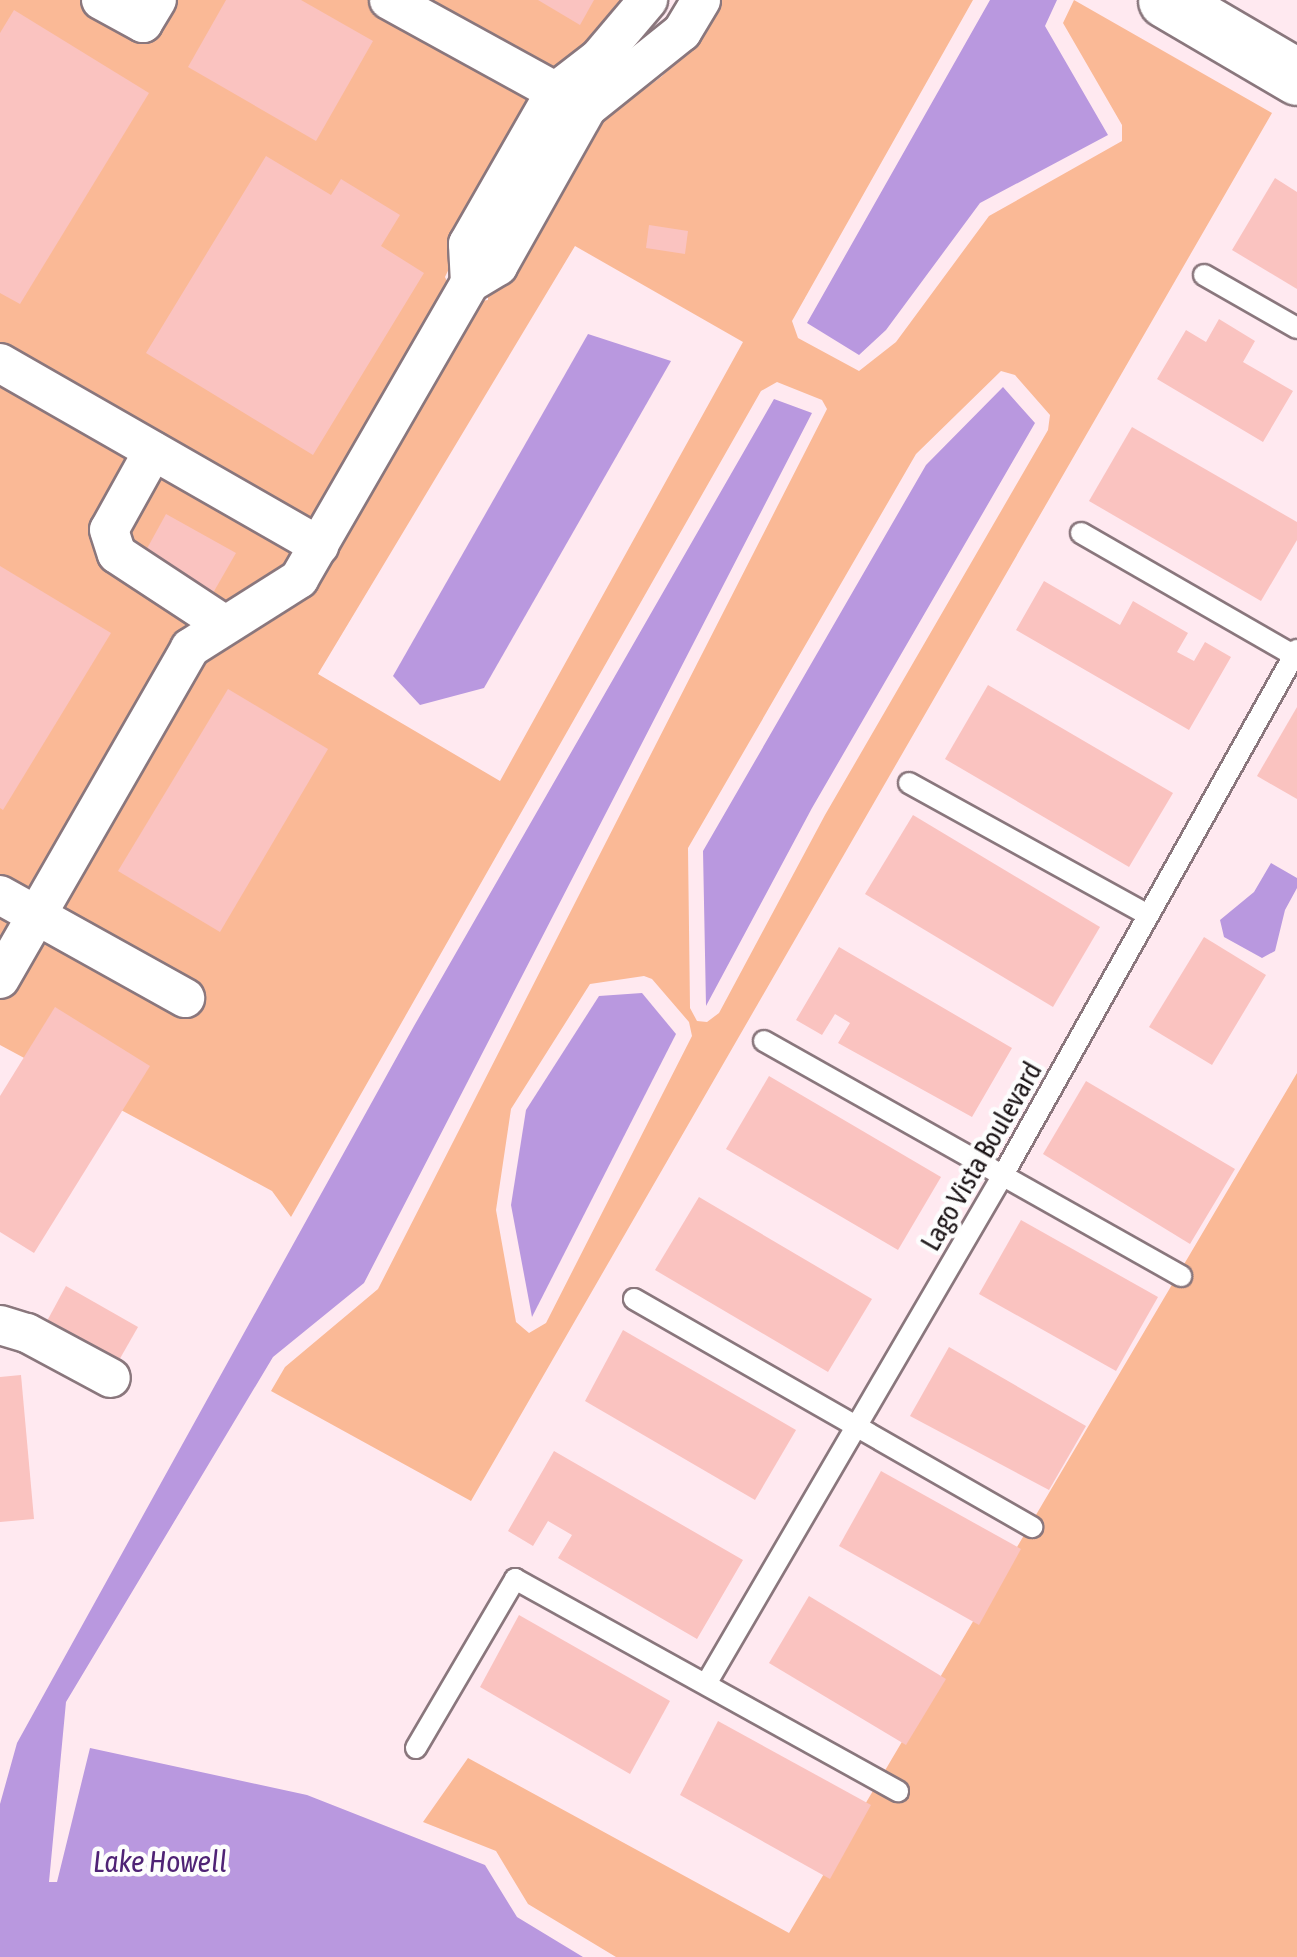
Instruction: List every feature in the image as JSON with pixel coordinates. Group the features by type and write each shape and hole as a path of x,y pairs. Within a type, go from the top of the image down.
{"main road":[{"path":"1166,0 1297,77"}],"street":[{"path":"100,0 143,23 157,0"},
{"path":"390,0 571,100"},
{"path":"0,980 190,648 300,579 470,283 468,244 599,58 648,0"},
{"path":"571,100 682,32 701,0"},
{"path":"0,363 319,546"},
{"path":"153,451 109,530 118,554 225,625"},
{"path":"0,895 185,998"},
{"path":"0,1325 27,1334 111,1378"}],"lane":[{"path":"1204,275 1297,328"},
{"path":"1081,534 1296,654"},
{"name":"Lago Vista Boulevard","path":"706,1684 1003,1175 1296,654"},
{"path":"909,782 1148,915"},
{"path":"764,1041 1181,1276"},
{"path":"634,1300 1032,1526"},
{"path":"416,1748 515,1579 898,1791"}],"shaded area":[{"path":"0,0 625,0 587,44 556,69 549,67 533,94 445,277 451,290 474,302 488,300 488,293 601,121 661,77 698,41 722,0 973,0 792,321 798,338 859,371 896,342 989,216 1122,141 1122,125 1063,23 1074,0 1272,113 471,1501 271,1391 285,1367 378,1289 827,409 822,400 777,382 761,391 291,1217 272,1191 0,1045","holes":["575,246 743,342 500,781 318,674","1001,371 1015,375 1050,415 1048,430 825,815 719,1013 707,1022 697,1021 690,1008 688,848 916,454","644,976 652,979 689,1022 692,1036 546,1323 529,1333 516,1322 496,1210 511,1109 590,984"]},
{"path":"1297,1073 1297,1957 616,1957 528,1904 496,1851 423,1822 468,1758 789,1933"}],"water":[{"path":"990,0 1057,0 1045,26 1108,135 980,203 886,330 859,355 807,323"},
{"path":"588,334 671,361 484,688 420,705 393,676"},
{"path":"1003,387 1035,423 812,808 706,1006 703,851 926,465"},
{"name":"Lake Howell","path":"774,399 812,413 364,1283 273,1357 66,1702 49,1882 57,1882 90,1748 307,1795 485,1865 517,1917 583,1957 0,1957 0,1804 17,1743 414,1026"},
{"path":"1271,863 1297,878 1297,888 1285,910 1275,951 1262,958 1224,937 1220,920 1254,892"},
{"path":"642,993 676,1034 532,1317 511,1205 526,1110 599,996"}],"building":[{"path":"226,0 301,0 373,41 316,141 188,67"},
{"path":"538,0 594,0 580,25"},
{"path":"14,10 149,93 20,304 0,293 0,33"},
{"path":"266,156 331,195 341,179 400,215 381,246 424,273 313,455 146,353"},
{"path":"1275,178 1297,192 1297,289 1232,250"},
{"path":"649,225 688,231 685,254 646,248"},
{"path":"1219,319 1255,341 1243,362 1293,391 1263,442 1157,379 1186,330 1206,342"},
{"path":"1132,427 1297,522 1297,540 1261,601 1089,501"},
{"path":"166,514 236,553 213,593 144,554"},
{"path":"0,566 111,633 3,810 0,808"},
{"path":"1044,581 1120,625 1133,601 1188,633 1177,652 1194,661 1205,642 1231,657 1189,730 1016,630"},
{"path":"988,685 1173,793 1129,867 945,759"},
{"path":"228,689 328,749 220,932 118,871"},
{"path":"1297,707 1297,799 1257,776"},
{"path":"913,815 1100,927 1053,1007 865,894"},
{"path":"1204,937 1266,975 1212,1065 1149,1027"},
{"path":"839,947 1012,1048 972,1117 838,1043 850,1023 835,1014 822,1035 796,1020"},
{"path":"55,1007 150,1066 34,1253 0,1232 0,1096"},
{"path":"769,1076 941,1177 898,1250 726,1149"},
{"path":"1086,1081 1235,1169 1190,1244 1043,1154"},
{"path":"699,1197 872,1299 828,1372 655,1270"},
{"path":"1021,1220 1158,1297 1116,1371 979,1294"},
{"path":"66,1286 138,1327 118,1362 47,1321"},
{"path":"623,1330 796,1430 755,1500 585,1401"},
{"path":"949,1347 1086,1426 1049,1490 910,1416"},
{"path":"21,1375 34,1519 0,1522 0,1377"},
{"path":"554,1451 743,1560 697,1639 558,1558 572,1535 548,1521 533,1546 508,1531"},
{"path":"881,1471 1021,1549 979,1625 839,1546"},
{"path":"809,1596 946,1679 906,1745 769,1663"},
{"path":"519,1615 670,1701 630,1774 480,1687"},
{"path":"718,1721 871,1805 830,1879 680,1795"}]}
